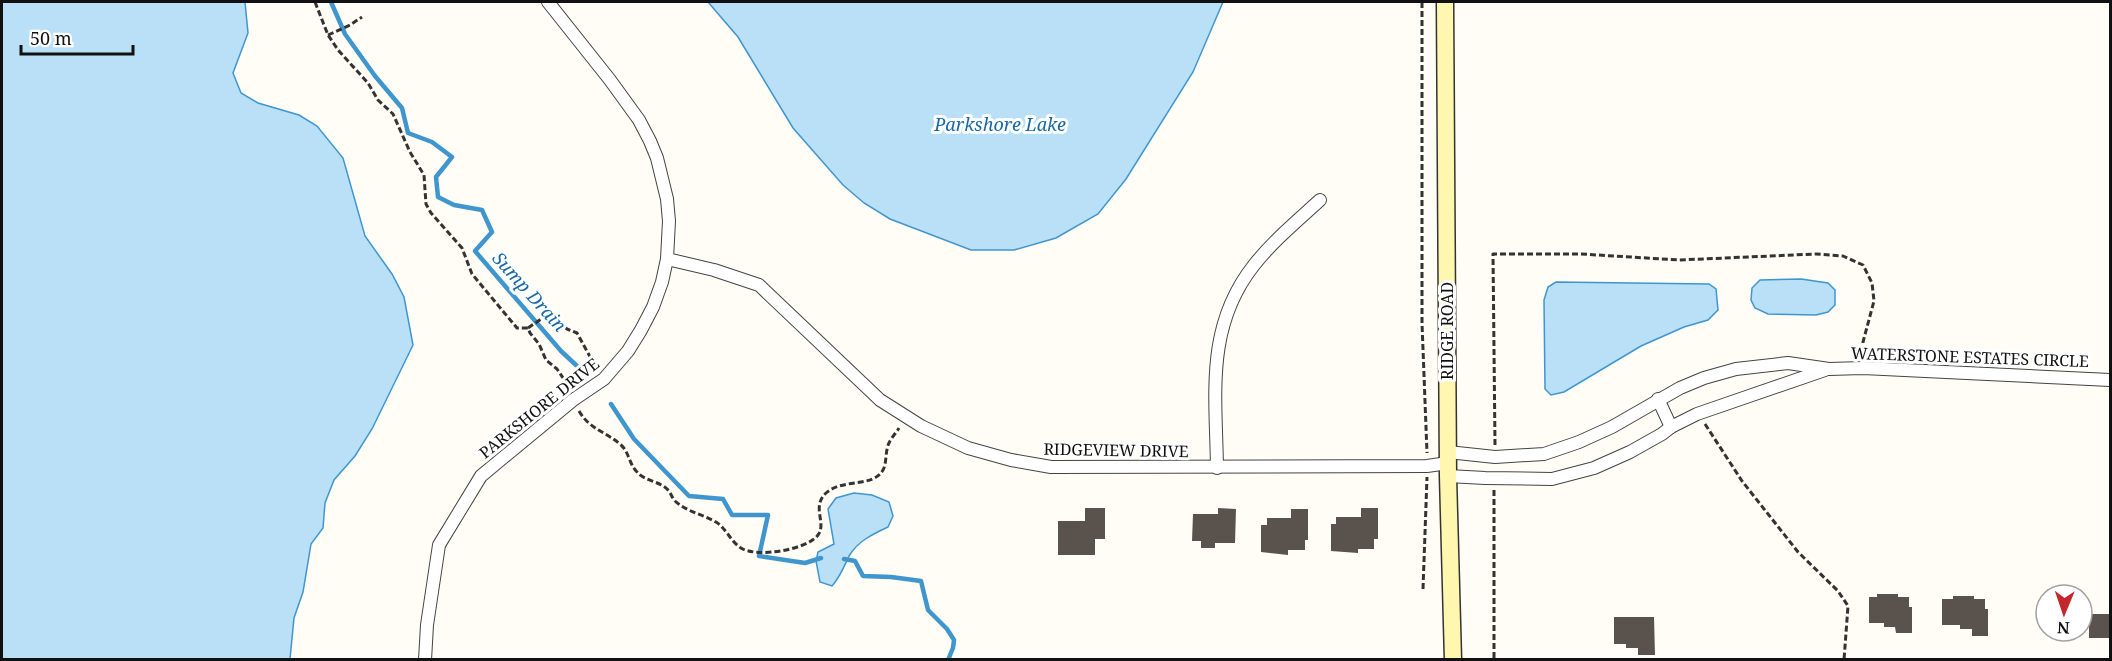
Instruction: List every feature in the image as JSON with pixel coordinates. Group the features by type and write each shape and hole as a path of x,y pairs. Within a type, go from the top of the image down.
{"street":[{"name":"PARKSHORE DRIVE","path":"425,660 427,625 439,545 481,476 573,400 604,379 632,344 653,307 667,259 669,221 667,199 657,158 650,141 639,120 616,88 548,2"},
{"name":"RIDGE ROAD","path":"1445,2 1448,464 1453,660"},
{"path":"1216,468 1216,367 1221,326 1232,299 1254,265 1268,248 1320,200"},
{"name":"RIDGEVIEW DRIVE","path":"667,259 714,270 759,285 880,400 921,426 968,448 1011,460 1051,467 1216,468 1448,464"},
{"name":"WATERSTONE ESTATES CIRCLE","path":"1448,464 1495,457 1544,454 1579,442 1611,427 1658,399 1704,378 1736,369 1788,363 1829,369 1863,368 2110,380"},
{"name":"WATERSTONE ESTATES CIRCLE","path":"1448,464 1494,478 1552,478 1594,468 1630,452 1697,414 1829,369"},
{"path":"1658,399 1671,427"}],"path":[{"path":"315,2 328,36 368,82 378,100 393,114 410,152 424,175 426,204 431,213 462,248 472,274 518,328 529,327 547,315 577,333 594,364"},
{"path":"1422,2 1422,323 1427,466 1423,589"},
{"path":"328,36 362,17"},
{"path":"1495,457 1493,254 1581,254 1679,260 1816,254 1844,256 1863,265 1872,283 1874,301 1863,342 1863,368"},
{"path":"529,327 530,333 539,344 546,360 557,369 569,386 573,400 584,419 620,444 627,452 637,473 668,489 674,500 685,508 718,523 740,548 752,552 781,551 812,540 819,535 821,528 818,508 825,494 838,484 865,482 883,470 889,443 907,417"},
{"path":"1697,414 1742,481 1798,552 1838,591 1848,606 1844,660"},
{"path":"1494,478 1494,660"}],"water":[{"path":"2,2 245,2 248,33 233,73 241,93 258,103 299,115 317,126 343,158 365,236 392,274 404,297 413,345 372,429 355,456 334,480 325,503 323,528 311,544 303,592 294,618 290,659 2,659"},
{"name":"Parkshore Lake","path":"708,2 1223,2 1193,72 1126,179 1098,214 1056,238 1014,250 971,250 890,219 864,203 843,185 793,128 738,37"},
{"path":"1801,279 1828,283 1835,290 1835,305 1828,312 1816,315 1768,314 1755,308 1751,300 1752,288 1760,280"},
{"path":"1556,282 1709,284 1716,289 1718,310 1708,320 1684,327 1641,346 1564,392 1551,395 1545,389 1544,300 1548,287"},
{"path":"854,493 872,495 889,502 893,516 888,527 866,538 857,546 832,586 820,582 816,561 818,552 834,544 828,509 836,498"}],"building":[{"path":"1085,508 1105,508 1105,539 1095,539 1095,555 1058,555 1058,521 1085,521"},
{"path":"1218,508 1236,509 1235,543 1215,543 1215,548 1201,548 1201,541 1192,541 1193,514 1218,514"},
{"path":"1361,508 1378,508 1378,539 1374,539 1374,549 1358,549 1358,553 1331,551 1331,524 1336,524 1336,517 1361,517"},
{"path":"1291,509 1308,509 1308,540 1305,540 1305,550 1288,550 1288,555 1261,552 1261,525 1267,525 1267,518 1291,518"},
{"path":"1877,594 1898,594 1898,597 1909,597 1909,607 1912,607 1912,633 1896,633 1895,627 1884,627 1884,623 1869,623 1869,597 1877,597"},
{"path":"1953,596 1974,596 1974,599 1985,599 1985,609 1988,609 1988,636 1972,636 1972,629 1960,629 1960,625 1942,625 1942,599 1953,599"},
{"path":"2094,614 2110,614 2110,638 2094,638"},
{"path":"1614,617 1654,617 1655,655 1638,655 1638,648 1626,648 1626,644 1614,644"}],"waterway":[{"name":"Sump Drain","path":"331,2 345,34 375,76 402,108 408,133 432,142 452,157 436,177 438,197 454,205 482,210 492,232 475,251 561,351 578,367"},
{"name":"Sump Drain","path":"611,404 634,439 689,496 723,499 732,515 768,515 759,556 805,563 821,558"},
{"name":"Sump Drain","path":"844,559 855,561 863,576 921,581 928,610 947,629 954,640 948,660"}]}
